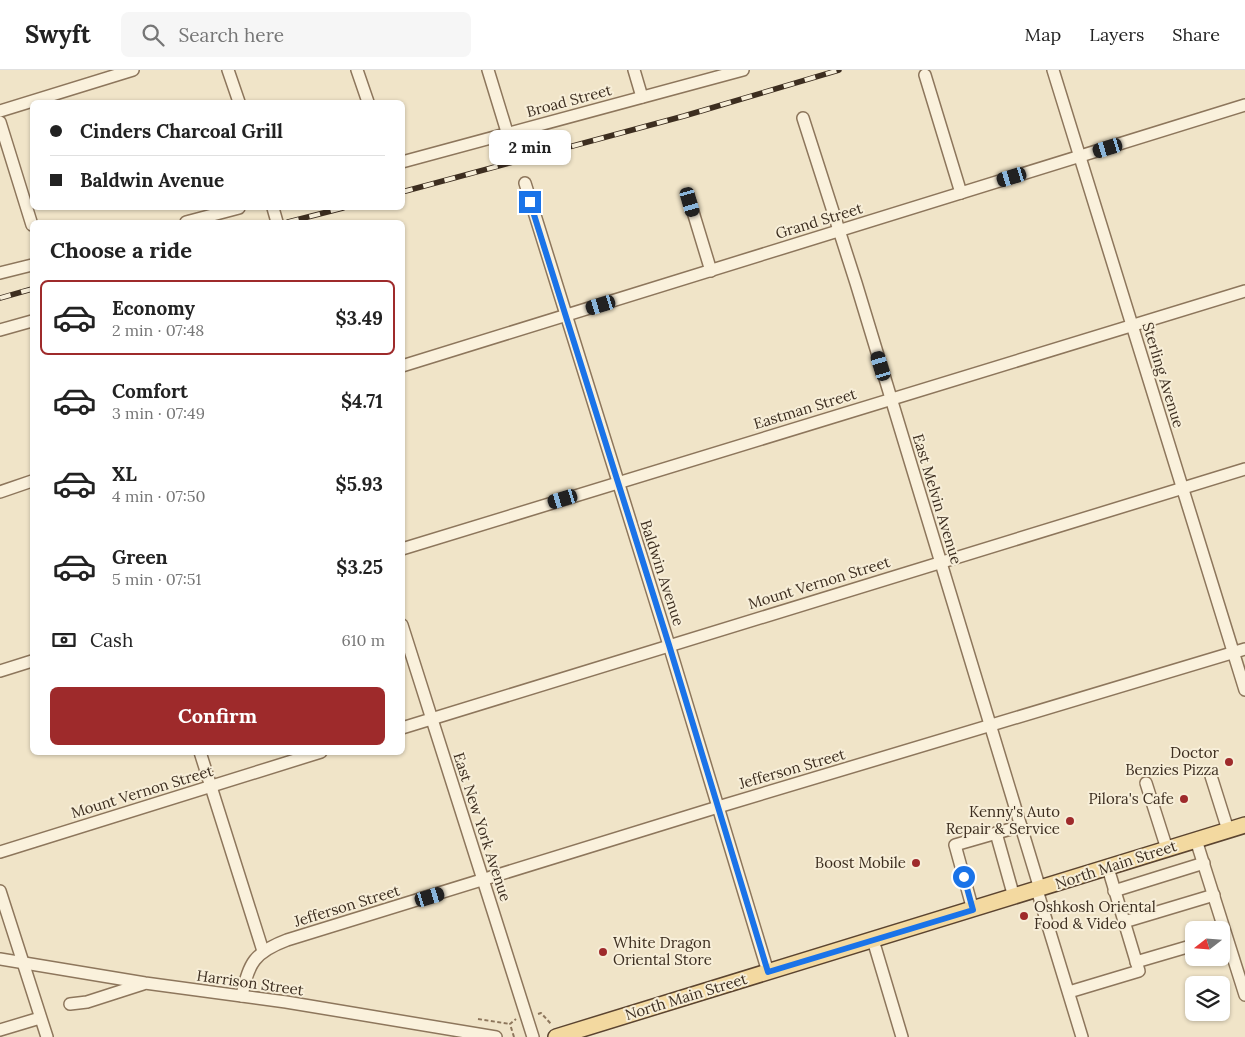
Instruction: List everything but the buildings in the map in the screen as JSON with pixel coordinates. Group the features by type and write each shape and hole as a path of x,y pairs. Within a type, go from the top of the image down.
{"main road":[{"name":"North Main Street","path":"554,1033 768,972 1245,825"}],"street":[{"path":"36,100 133,70"},
{"path":"228,70 238,100"},
{"path":"357,70 367,100"},
{"path":"488,70 507,132"},
{"path":"634,70 642,97"},
{"name":"Broad Street","path":"405,161 507,132 743,70"},
{"name":"Sterling Avenue","path":"1053,70 1245,690"},
{"path":"925,75 961,193"},
{"path":"0,111 30,102"},
{"name":"Grand Street","path":"405,365 1245,106"},
{"name":"East Melvin Avenue","path":"803,118 991,726 1082,1037"},
{"path":"0,122 30,220"},
{"name":"Baldwin Avenue","path":"525,183 669,645 768,972"},
{"path":"690,202 711,271"},
{"path":"194,220 231,210"},
{"path":"0,273 30,266"},
{"name":"Eastman Street","path":"405,547 1245,291"},
{"path":"0,330 30,322"},
{"name":"Mount Vernon Street","path":"405,727 1245,469"},
{"path":"0,492 30,483"},
{"name":"East New York Avenue","path":"405,635 533,1037"},
{"name":"Jefferson Street","path":"263,951 287,940 718,807 1245,649"},
{"path":"0,671 30,662"},
{"path":"201,755 263,951 249,966 242,996"},
{"name":"Mount Vernon Street","path":"0,852 311,755"},
{"path":"1211,776 1228,830"},
{"path":"1146,783 1167,849"},
{"path":"973,910 954,845 1021,826"},
{"path":"996,833 1014,897"},
{"path":"1196,840 1220,921"},
{"path":"1114,891 1204,863"},
{"path":"1069,992 1139,972 1108,868"},
{"path":"0,891 47,1037"},
{"path":"1124,922 1214,895"},
{"path":"873,940 902,1037"},
{"path":"1136,962 1185,948"},
{"path":"1230,949 1242,975 1245,995"},
{"name":"Harrison Street","path":"0,959 496,1037"},
{"path":"70,1004 88,1002 145,983"},
{"path":"0,1030 40,1018"}],"path":[{"path":"541,1013 544,1019 550,1022 554,1033"},
{"path":"478,1019 510,1024"}],"railway":[{"path":"405,191 684,116 839,70"},
{"path":"296,220 335,210"},
{"path":"0,298 30,290"}],"place":[{"name":"Doctor Benzies Pizza","path":"1229,762"},
{"name":"Pilora's Cafe","path":"1184,799"},
{"name":"Kenny's Auto Repair & Service","path":"1070,821"},
{"name":"Boost Mobile","path":"916,863"},
{"name":"Oshkosh Oriental Food & Video","path":"1024,916"},
{"name":"White Dragon Oriental Store","path":"603,952"}],"route":[{"path":"530,202 669,645 768,972 973,910 964,877"}]}
